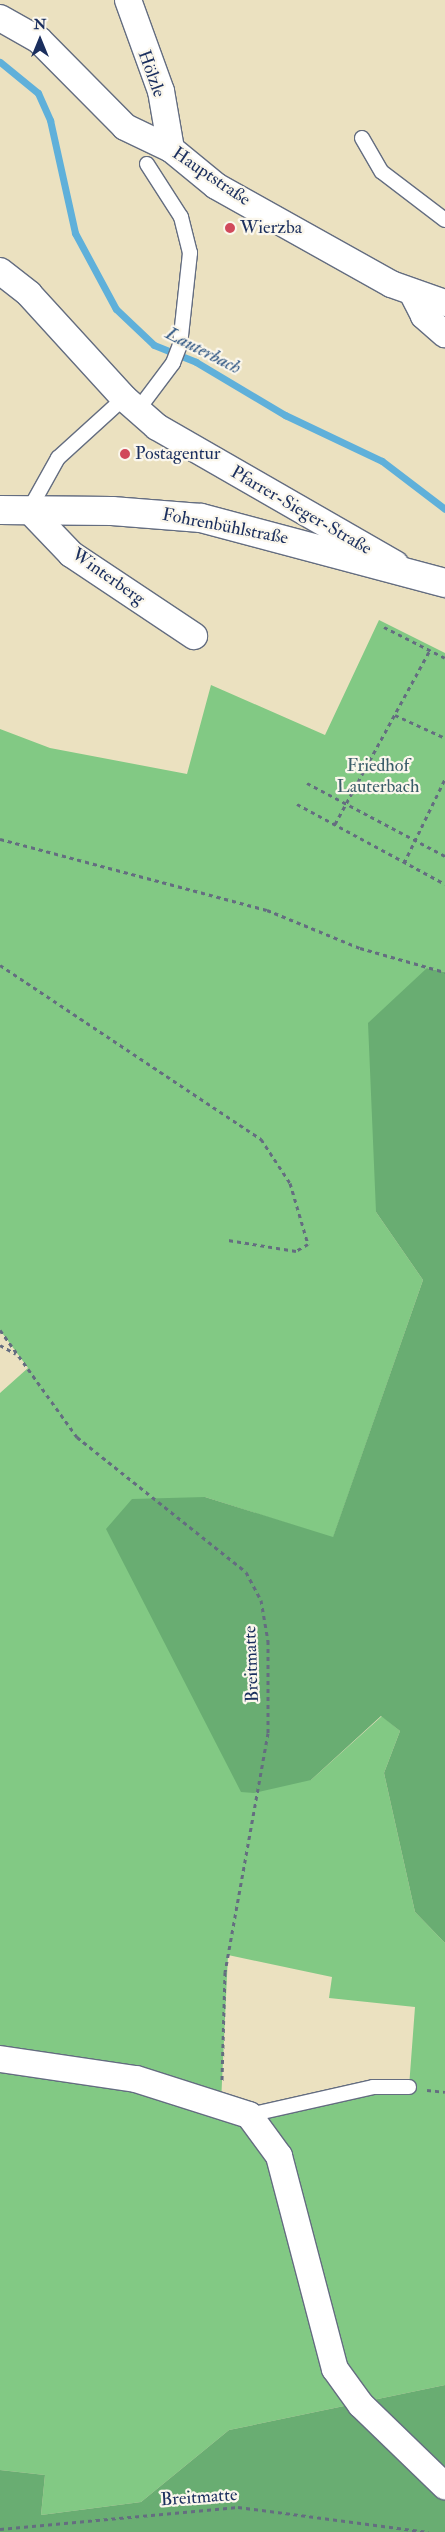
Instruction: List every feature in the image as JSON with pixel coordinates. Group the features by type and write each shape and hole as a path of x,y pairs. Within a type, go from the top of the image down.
{"main road":[{"name":"Fohrenbühlstraße","path":"0,510 201,518 405,570 445,583"}],"street":[{"name":"Hölzle","path":"123,3 161,91 171,149"},
{"name":"Hauptstraße","path":"0,18 39,40 125,127 171,149 216,186 414,296 445,303"},
{"name":"Pfarrer-Sieger-Straße","path":"0,271 29,294 130,405 183,444 405,570"},
{"path":"414,296 424,316 445,334"},
{"name":"Winterberg","path":"29,510 71,554 194,636"},
{"path":"0,2059 136,2079 221,2102 249,2115 279,2156 335,2369 361,2405 445,2486"}],"lane":[{"path":"362,138 382,172 445,220"},
{"path":"29,510 58,458 130,405 173,363 180,345 189,236 160,178 147,164"},
{"path":"249,2115 372,2087 409,2087"}],"path":[{"path":"384,627 445,658"},
{"path":"335,824 349,806 430,650"},
{"path":"395,715 445,738"},
{"path":"404,863 445,779"},
{"path":"307,783 445,856"},
{"path":"297,804 445,884"},
{"path":"0,839 267,910 360,948 445,972"},
{"path":"0,965 261,1139 290,1183 308,1244 296,1251 228,1240"},
{"name":"Breitmatte","path":"0,1330 77,1437 246,1572 261,1600 268,1641 268,1733 225,1972 221,2102"},
{"path":"0,1345 19,1356"},
{"name":"Breitmatte","path":"0,2529 238,2507 428,2532"}],"green space":[{"name":"Friedhof Lauterbach","path":"379,620 445,653 445,972 427,968 376,1212 423,1280 333,1538 205,1497 311,1780 382,1716 400,1731 384,1773 415,1912 445,1943 445,2385 229,2430 141,2502 41,2515 45,2475 0,2470 0,1393 28,1368 0,1330 0,729 50,748 187,774 211,685 325,735","holes":["228,1955 332,1977 329,1998 415,2007 409,2087 249,2115 221,2103"]},
{"path":"427,968 445,972 445,1943 415,1912 384,1773 400,1731 381,1716 311,1780 254,1793 241,1792 106,1529 132,1499 205,1497 333,1537 423,1280 376,1212 368,1023"},
{"path":"445,2385 445,2532 0,2532 0,2470 45,2475 41,2515 141,2502 229,2430"}],"waterway":[{"name":"Lauterbach","path":"0,62 38,93 50,120 75,233 116,309 154,345 196,362 285,415 382,461 445,509"}],"place":[{"name":"Wierzba","path":"230,228"},
{"name":"Postagentur","path":"125,454"}]}
